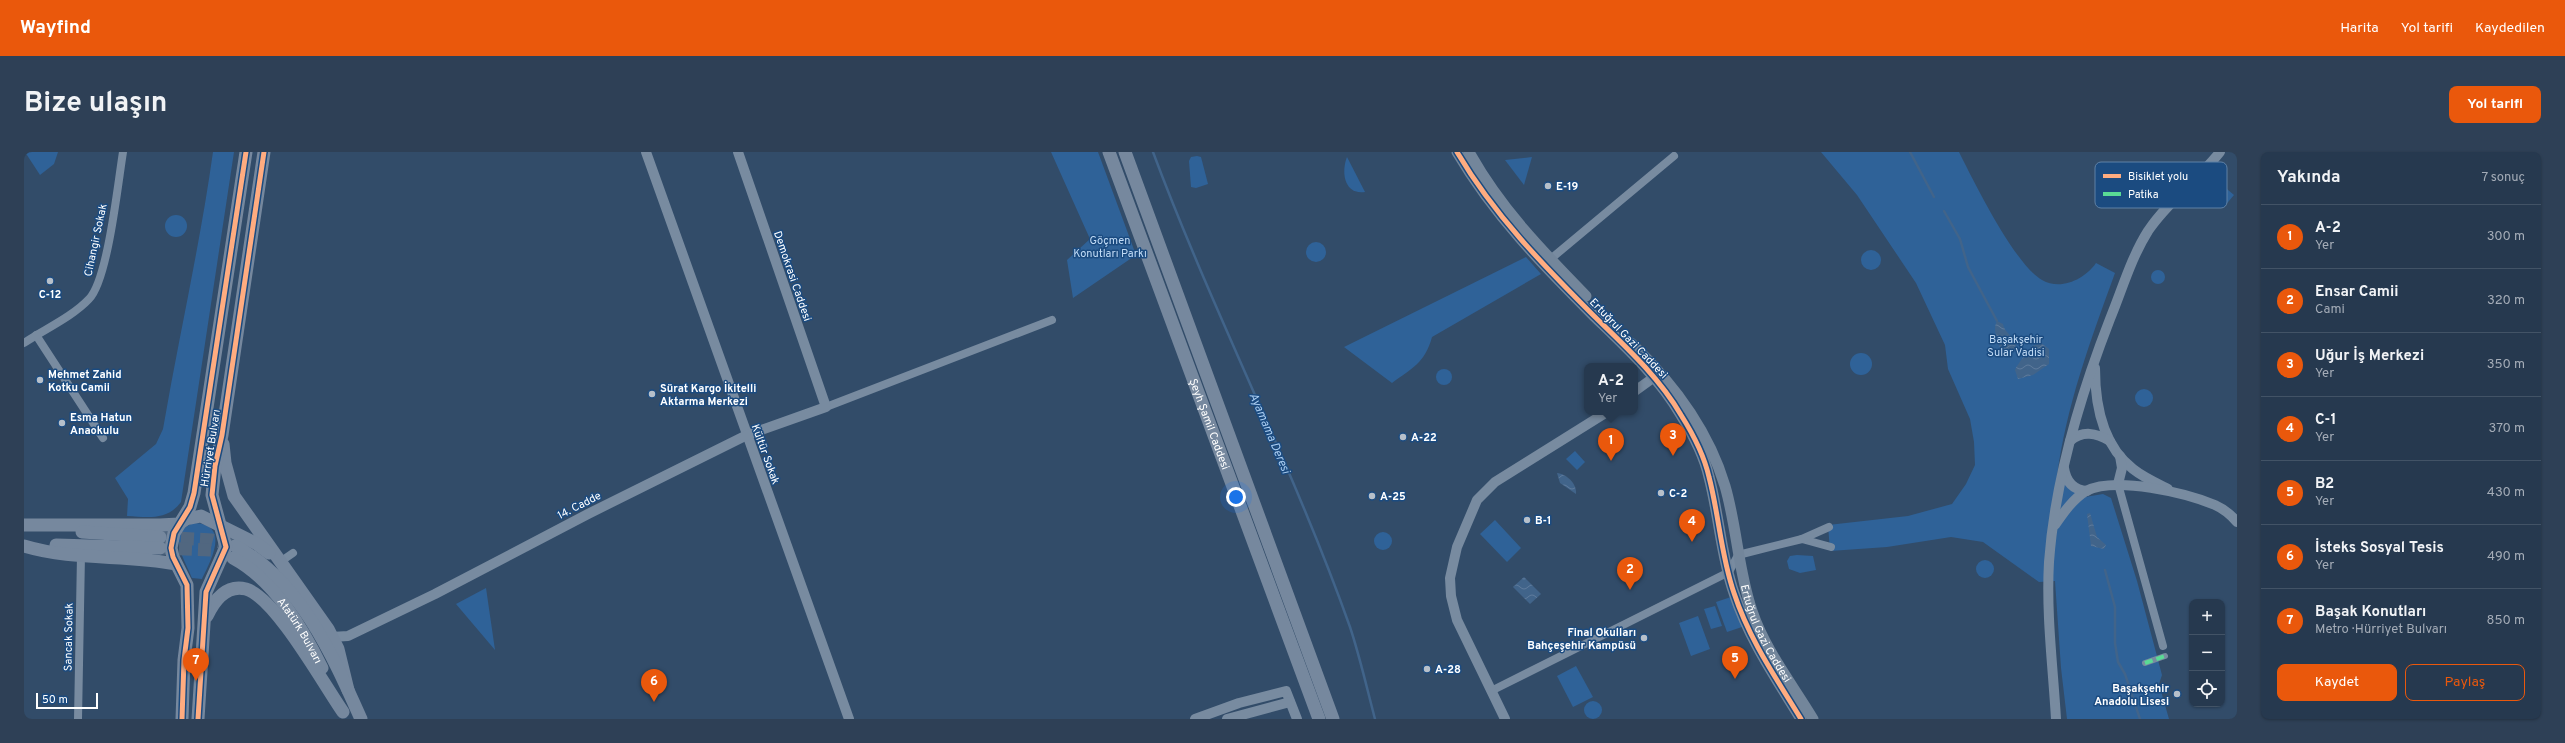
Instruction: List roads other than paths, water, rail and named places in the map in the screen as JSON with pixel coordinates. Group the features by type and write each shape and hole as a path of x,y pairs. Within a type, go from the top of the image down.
{"main road":[{"name":"Hürriyet Bulvarı","path":"176,564 171,548 174,533 190,507 194,493 246,152"},
{"name":"Hürriyet Bulvarı","path":"198,719 208,584 225,550 224,536 218,523 212,495 215,466 222,435 264,152"},
{"name":"Şeyh Şamil Caddesi","path":"1109,152 1319,719"},
{"name":"Şeyh Şamil Caddesi","path":"1124,152 1333,719"},
{"name":"Ertuğrul Gazi Caddesi","path":"1457,152 1479,187 1522,243 1547,262 1663,375 1697,422 1725,486 1738,555 1752,611 1761,631 1813,719"},
{"name":"Ertuğrul Gazi Caddesi","path":"1470,152 1500,201 1547,262 1653,378 1681,414 1698,447 1709,475 1733,592 1749,634 1800,719"},
{"path":"222,435 225,463 234,496 338,649 348,690 361,719"},
{"path":"24,525 179,524 186,519 201,516 218,523 257,544 280,562"},
{"path":"24,528 160,543 24,546"},
{"path":"24,546 46,553 148,558 176,564 187,585 188,599 188,628 184,660 182,719"},
{"name":"Atatürk Bulvarı","path":"344,716 311,646 272,589 261,576 234,552 254,556 270,569 288,590 324,644 348,690"},
{"path":"205,622 219,596 228,590 245,589 261,597 294,639 344,716"}],"street":[{"name":"Cihangir Sokak","path":"24,343 85,303 96,289 104,265 123,152"},
{"name":"Kültür Sokak","path":"646,152 849,719"},
{"name":"Demokrasi Caddesi","path":"738,152 826,407"},
{"path":"2210,162 2220,152"},
{"path":"1547,262 1674,156"},
{"path":"2056,719 2049,600 2053,528 2064,466 2095,358 2135,256 2147,232 2165,208"},
{"path":"826,407 1052,320"},
{"path":"36,335 103,438"},
{"path":"2095,358 2098,404 2110,441 2120,456 2140,474 2175,493"},
{"path":"1638,390 1653,378"},
{"name":"14. Cadde","path":"348,636 435,594 588,514 747,435 826,407"},
{"path":"1505,719 1458,620 1451,596 1450,578 1466,522 1477,500 1495,482 1602,415"},
{"path":"2070,441 2077,436 2086,433 2100,435 2110,441"},
{"path":"2120,456 2122,468 2118,484 2163,646"},
{"path":"2064,466 2071,484 2078,490 2087,491 2118,484 2175,493 2216,505 2237,522"},
{"path":"2053,528 2068,507 2087,491"},
{"path":"1491,691 1729,572 1738,555 1802,539 1829,527"},
{"path":"1802,539 1831,547"},
{"path":"280,562 293,553"},
{"name":"Sancak Sokak","path":"78,719 81,555"},
{"path":"331,637 348,636"},
{"path":"338,649 348,636"},
{"path":"2145,663 2165,656"},
{"path":"1195,719 1239,703 1286,691 1296,719"},
{"path":"1227,719 1290,702"}],"water":[{"path":"1997,321 2003,324 2007,332 2015,340 2016,347 2014,351 2008,353 2004,350 2002,351 1997,341 1995,332"},
{"path":"2041,343 2049,349 2049,364 2033,375 2018,379 2015,370 2018,365 2032,346"},
{"path":"1557,473 1564,475 1573,483 1576,494 1560,483"},
{"path":"2090,513 2097,537 2106,545 2104,549 2091,546 2087,514"},
{"path":"1524,577 1541,594 1530,604 1513,587"}],"waterway":[{"name":"Ayamama Deresi","path":"1153,152 1201,272 1304,508 1328,567 1354,638 1375,719"},
{"path":"1910,152 1934,197"},
{"path":"1944,211 1960,239 1968,267 1997,321"},
{"path":"2105,570 2115,607 2115,643 2118,662 2125,674 2140,719"}],"tunnel":[{"path":"162,537 212,540 234,546"},
{"path":"160,548 211,550 233,558"}],"place":[{"name":"E-19","path":"1548,186"},
{"name":"C-12","path":"50,281"},
{"name":"Mehmet Zahid Kotku Camii","path":"40,380"},
{"name":"Sürat Kargo İkitelli Aktarma Merkezi","path":"652,394"},
{"name":"Esma Hatun Anaokulu","path":"62,423"},
{"name":"A-22","path":"1403,437"},
{"name":"Uğur İş Merkezi","path":"1673,456"},
{"name":"A-2","path":"1611,461"},
{"name":"C-2","path":"1661,493"},
{"name":"A-25","path":"1372,496"},
{"name":"B-1","path":"1527,520"},
{"name":"C-1","path":"1692,542"},
{"name":"Ensar Camii","path":"1630,590"},
{"name":"Final Okulları Bahçeşehir Kampüsü","path":"1644,638"},
{"name":"A-28","path":"1427,669"},
{"name":"B2","path":"1735,679"},
{"name":"Başak Konutları","path":"196,681"},
{"name":"Başakşehir Anadolu Lisesi","path":"2177,694"},
{"name":"İsteks Sosyal Tesis","path":"654,702"}],"park label":[{"name":"Göçmen Konutları Parkı","path":"1110,246"},
{"name":"Başakşehir Sular Vadisi","path":"2016,345"}]}
